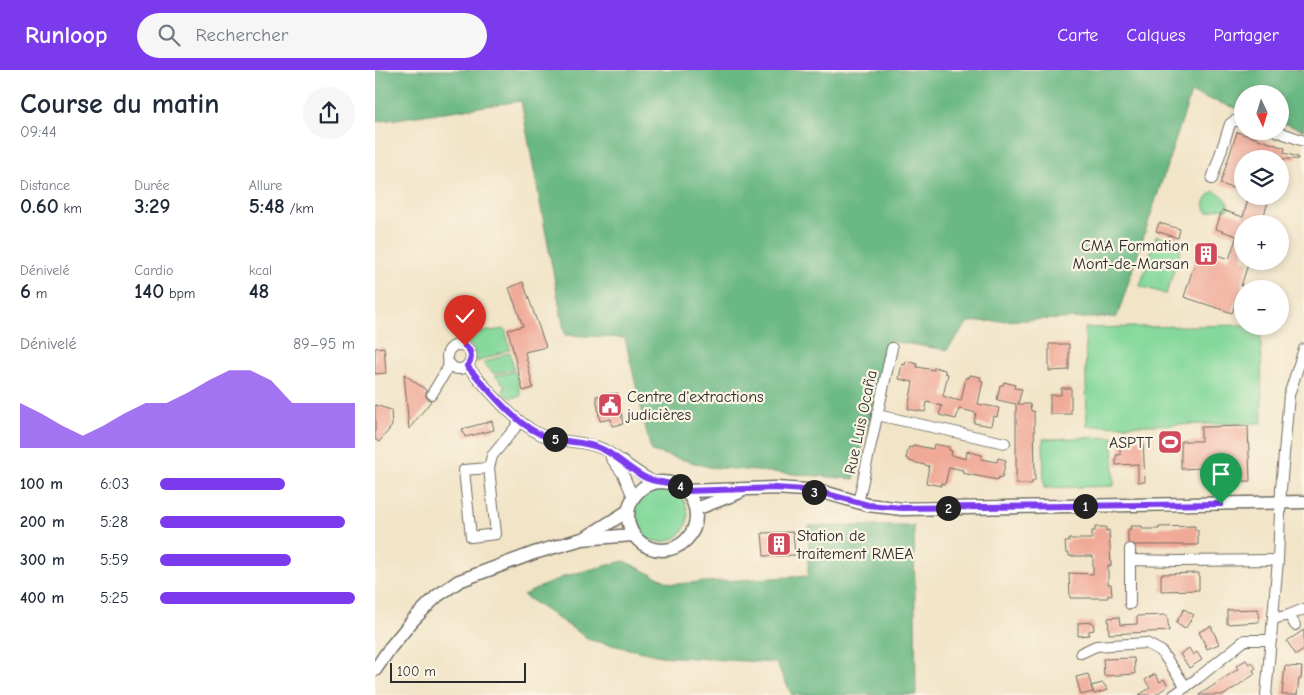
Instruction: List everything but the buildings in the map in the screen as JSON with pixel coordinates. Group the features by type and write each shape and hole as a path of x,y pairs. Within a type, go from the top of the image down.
{"street":[{"path":"1213,179 1230,124 1234,121"},
{"path":"1289,136 1304,141"},
{"path":"453,346 465,346 470,351 471,359 467,366 456,368 450,364 448,352 453,346"},
{"name":"Rue Luis Ocaña","path":"858,502 891,348"},
{"path":"1266,695 1278,560 1280,503 1289,395 1304,350"},
{"path":"432,394 450,364"},
{"path":"467,366 520,422 550,438 585,443 604,450 642,476 655,482 677,485 686,491 693,499 696,509 697,519 694,530 681,545 668,550 655,550 643,544 633,535 628,524 628,511 633,498 642,488 655,482"},
{"path":"877,415 1005,443"},
{"path":"489,468 465,470 471,537 496,534 489,468 492,456 520,422"},
{"path":"604,450 623,474 633,498"},
{"path":"686,491 775,488 805,490 858,502 902,508 1304,502"},
{"path":"696,509 746,489"},
{"path":"583,539 628,511"},
{"path":"375,670 413,620 437,596 459,580 534,553 583,539 633,535"},
{"path":"1131,604 1130,555 1178,562 1278,560"},
{"path":"1273,619 1304,609"},
{"path":"1289,615 1295,625"},
{"path":"1174,695 1245,640 1271,640"},
{"path":"1081,653 1096,646 1146,643 1161,651 1186,687"}],"green space":[{"path":"375,70 1304,70 1304,130 1289,125 1289,85 1234,85 1234,107 1191,93 1117,317 968,322 947,350 890,341 854,479 709,467 651,451 625,338 565,335 521,101 375,122"},
{"path":"1214,191 1223,196 1227,201 1227,210 1220,208 1208,213 1205,201"},
{"path":"1156,235 1183,244 1166,294 1140,286"},
{"path":"1234,325 1234,335 1261,335 1262,423 1087,426 1085,328"},
{"path":"505,329 510,349 477,362 471,346 457,338 457,335"},
{"path":"510,352 514,369 494,374 483,363"},
{"path":"515,371 521,396 510,398 503,392 505,386 495,376"},
{"path":"1113,437 1114,486 1044,488 1043,439"},
{"path":"661,488 671,490 680,496 686,505 688,515 686,525 680,534 671,540 661,542 651,540 642,534 636,525 634,515 636,505 642,496 651,490"},
{"path":"809,526 914,526 916,695 792,695 776,663 660,656 590,640 523,595 565,576 624,561 672,584 808,576"}],"place":[{"name":"CMA Formation Mont-de-Marsan","path":"1206,254"},
{"name":"Centre d'extractions judicières","path":"610,405"},
{"name":"ASPTT","path":"1170,442"},
{"name":"Station de traitement RMEA","path":"779,544"}],"route":[{"path":"465,346 471,355 470,363 467,366 520,422 550,438 585,443 604,450 642,476 655,482 677,485 686,491 775,488 805,490 868,505 902,508 1221,504"}]}
